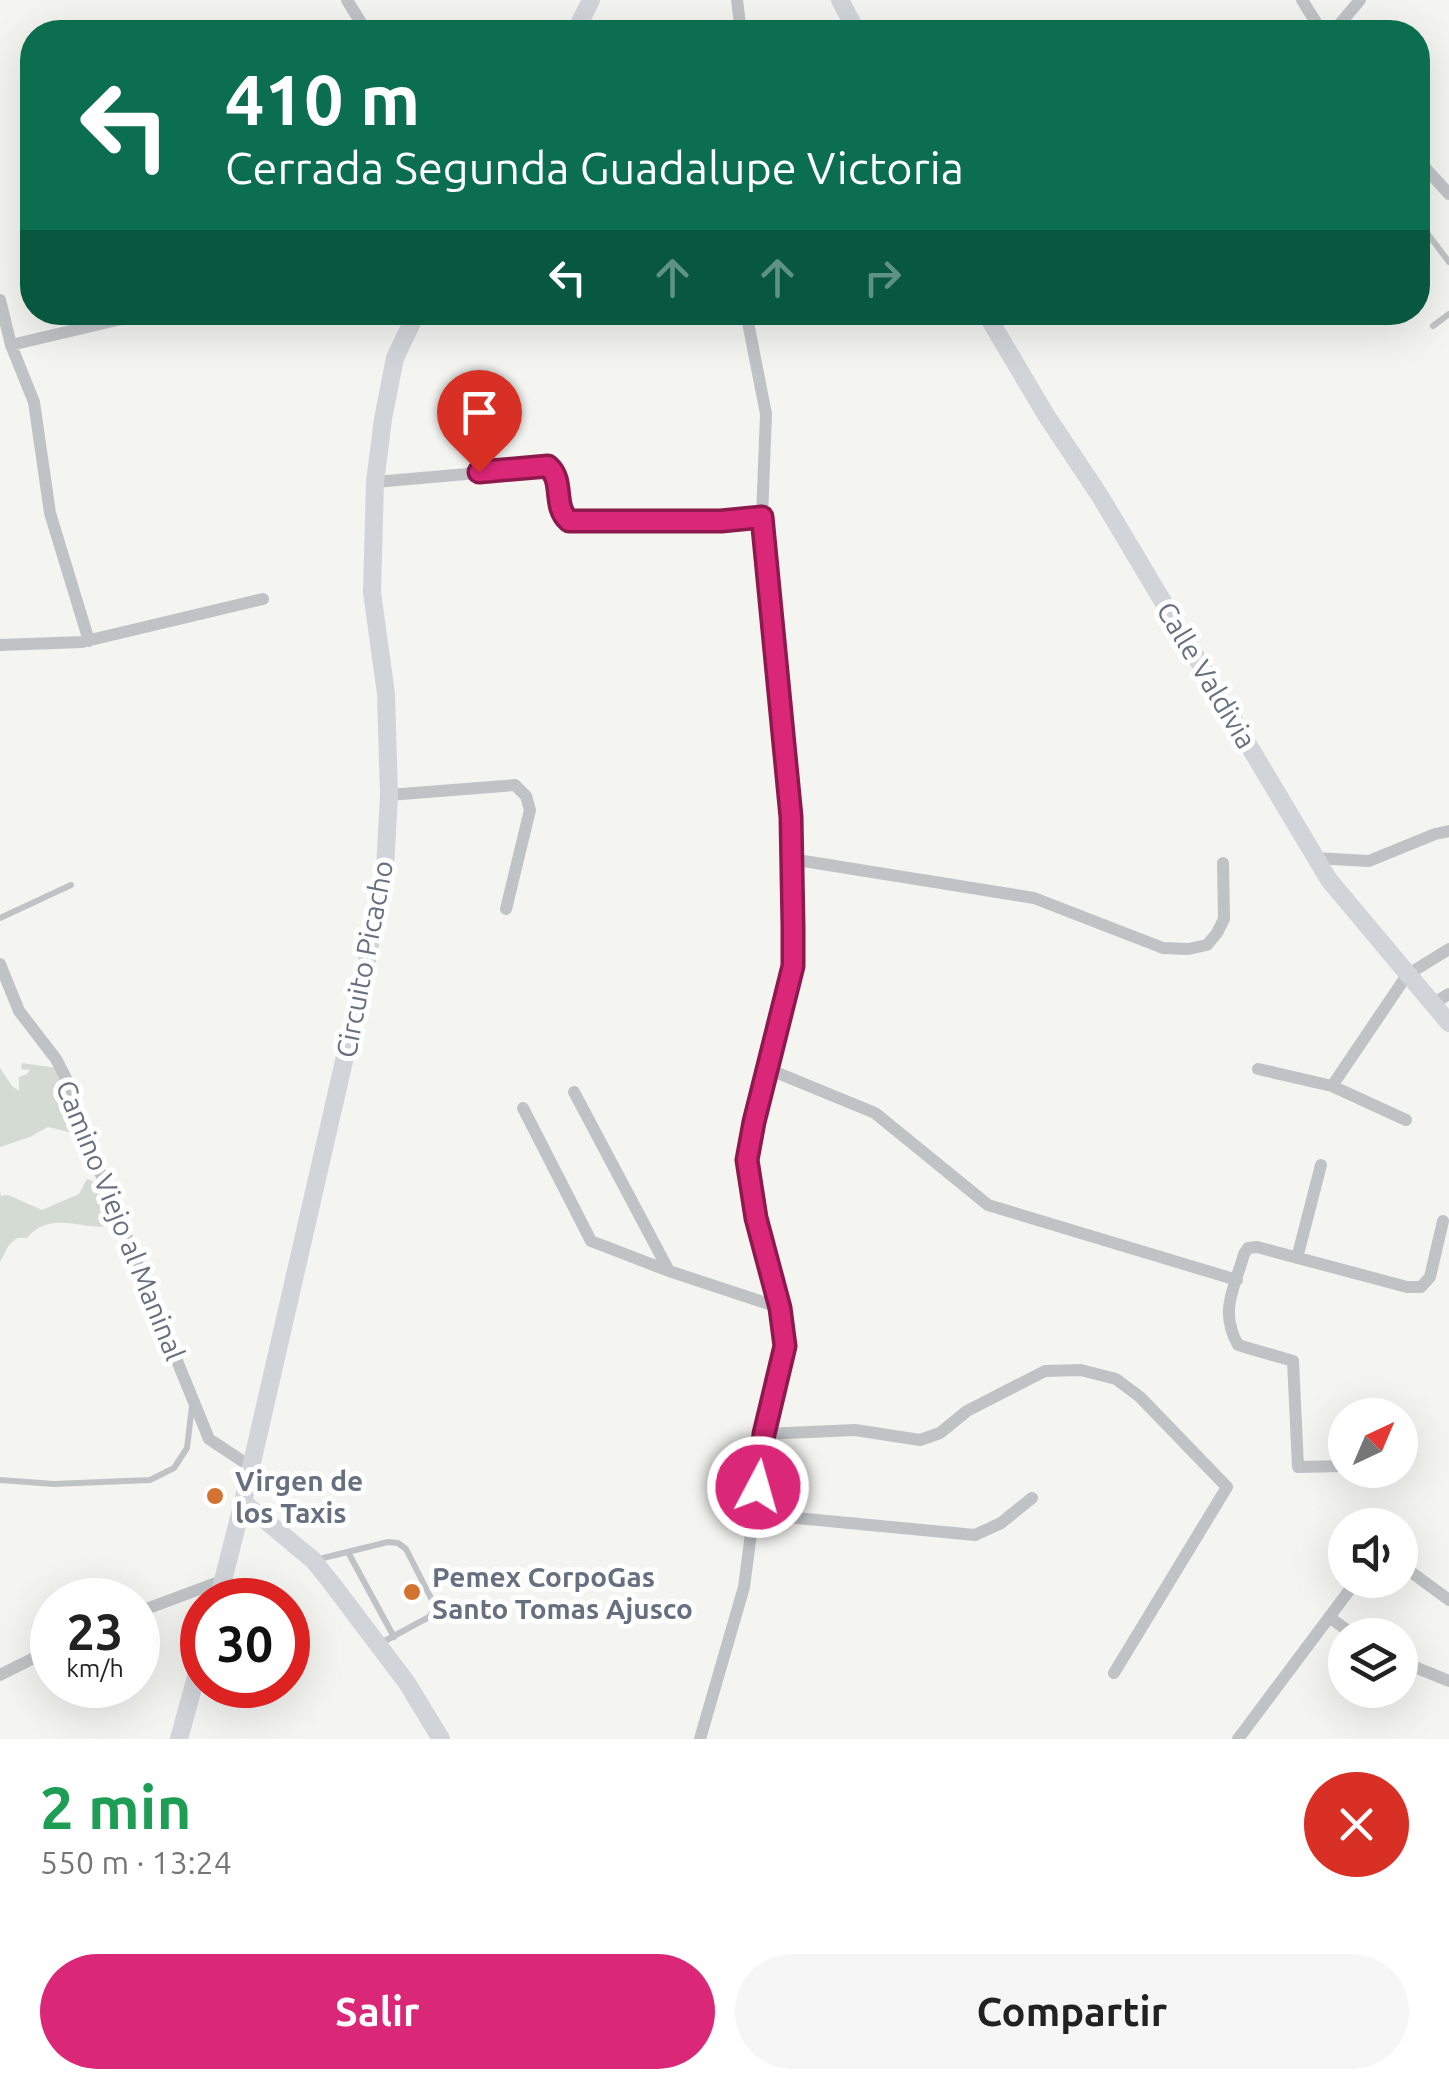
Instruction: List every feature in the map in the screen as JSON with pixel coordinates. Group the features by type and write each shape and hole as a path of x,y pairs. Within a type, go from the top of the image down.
{"main road":[{"name":"Circuito Picacho","path":"224,1578 386,869 386,694 372,592 376,482 395,358 411,325"},
{"name":"Calle Valdivia","path":"993,325 1100,496 1329,880 1449,1022"},
{"path":"243,1502 312,1560 386,1640 441,1739"},
{"path":"179,1739 187,1708"}],"street":[{"path":"1344,20 1360,0"},
{"path":"1430,173 1449,194"},
{"path":"0,300 11,345 34,402 50,513 88,641"},
{"path":"11,345 96,325"},
{"path":"700,1739 744,1587 764,1434 785,1346 747,1160 793,966 791,817 762,517 766,414 749,325"},
{"path":"376,482 548,466 557,479 563,516 569,521 721,521 762,517"},
{"path":"0,645 88,641 263,599"},
{"path":"389,795 515,785 526,796 530,810 506,910"},
{"path":"1315,858 1369,862 1435,834 1449,832"},
{"path":"791,858 1034,898 1163,948 1188,949 1207,945 1224,919 1223,863"},
{"path":"1332,1086 1408,974 1449,949"},
{"name":"Camino Viejo al Maninal","path":"0,965 19,1011 56,1059 73,1092 86,1138 209,1440 250,1466"},
{"path":"1432,1004 1449,994"},
{"path":"768,1069 875,1113 988,1205 1237,1280"},
{"path":"1258,1069 1332,1086 1406,1120"},
{"path":"574,1092 669,1271"},
{"path":"523,1108 590,1241 780,1308"},
{"path":"1297,1258 1321,1164"},
{"path":"1328,1466 1298,1467 1294,1360 1238,1346 1228,1328 1229,1303 1248,1248 1420,1287 1430,1276 1443,1221"},
{"path":"764,1434 855,1430 920,1440 940,1433 968,1412 1045,1371 1081,1370 1116,1378 1140,1397 1227,1488 1114,1672"},
{"path":"755,1514 975,1534 1001,1524 1032,1498"},
{"path":"1418,1577 1449,1600"},
{"path":"1238,1739 1343,1598"},
{"path":"0,1675 30,1660"},
{"path":"1418,1668 1449,1681"}],"lane":[{"path":"1430,237 1449,262"},
{"path":"1433,326 1449,314"},
{"path":"0,918 71,885"},
{"path":"0,1480 54,1484 150,1480 174,1468 187,1448 193,1400"},
{"path":"312,1560 398,1543 406,1549 433,1602 434,1610 429,1617 386,1640 349,1554"}],"shaded area":[{"path":"22,1063 57,1068 83,1124 97,1139 48,1127 0,1147 0,1068 19,1091 19,1077 30,1070 21,1069"},
{"path":"87,1179 109,1187 131,1222 105,1227 48,1224 27,1238 17,1238 0,1262 0,1192 1,1196 8,1195 42,1210 79,1194"}],"place":[{"name":"Virgen de los Taxis","path":"215,1496"},
{"name":"Pemex CorpoGas Santo Tomas Ajusco","path":"412,1592"}],"route":[{"path":"479,472 548,466 557,479 563,516 569,521 721,521 762,517 791,817 793,966 747,1160 785,1346 764,1434 758,1487"}]}
